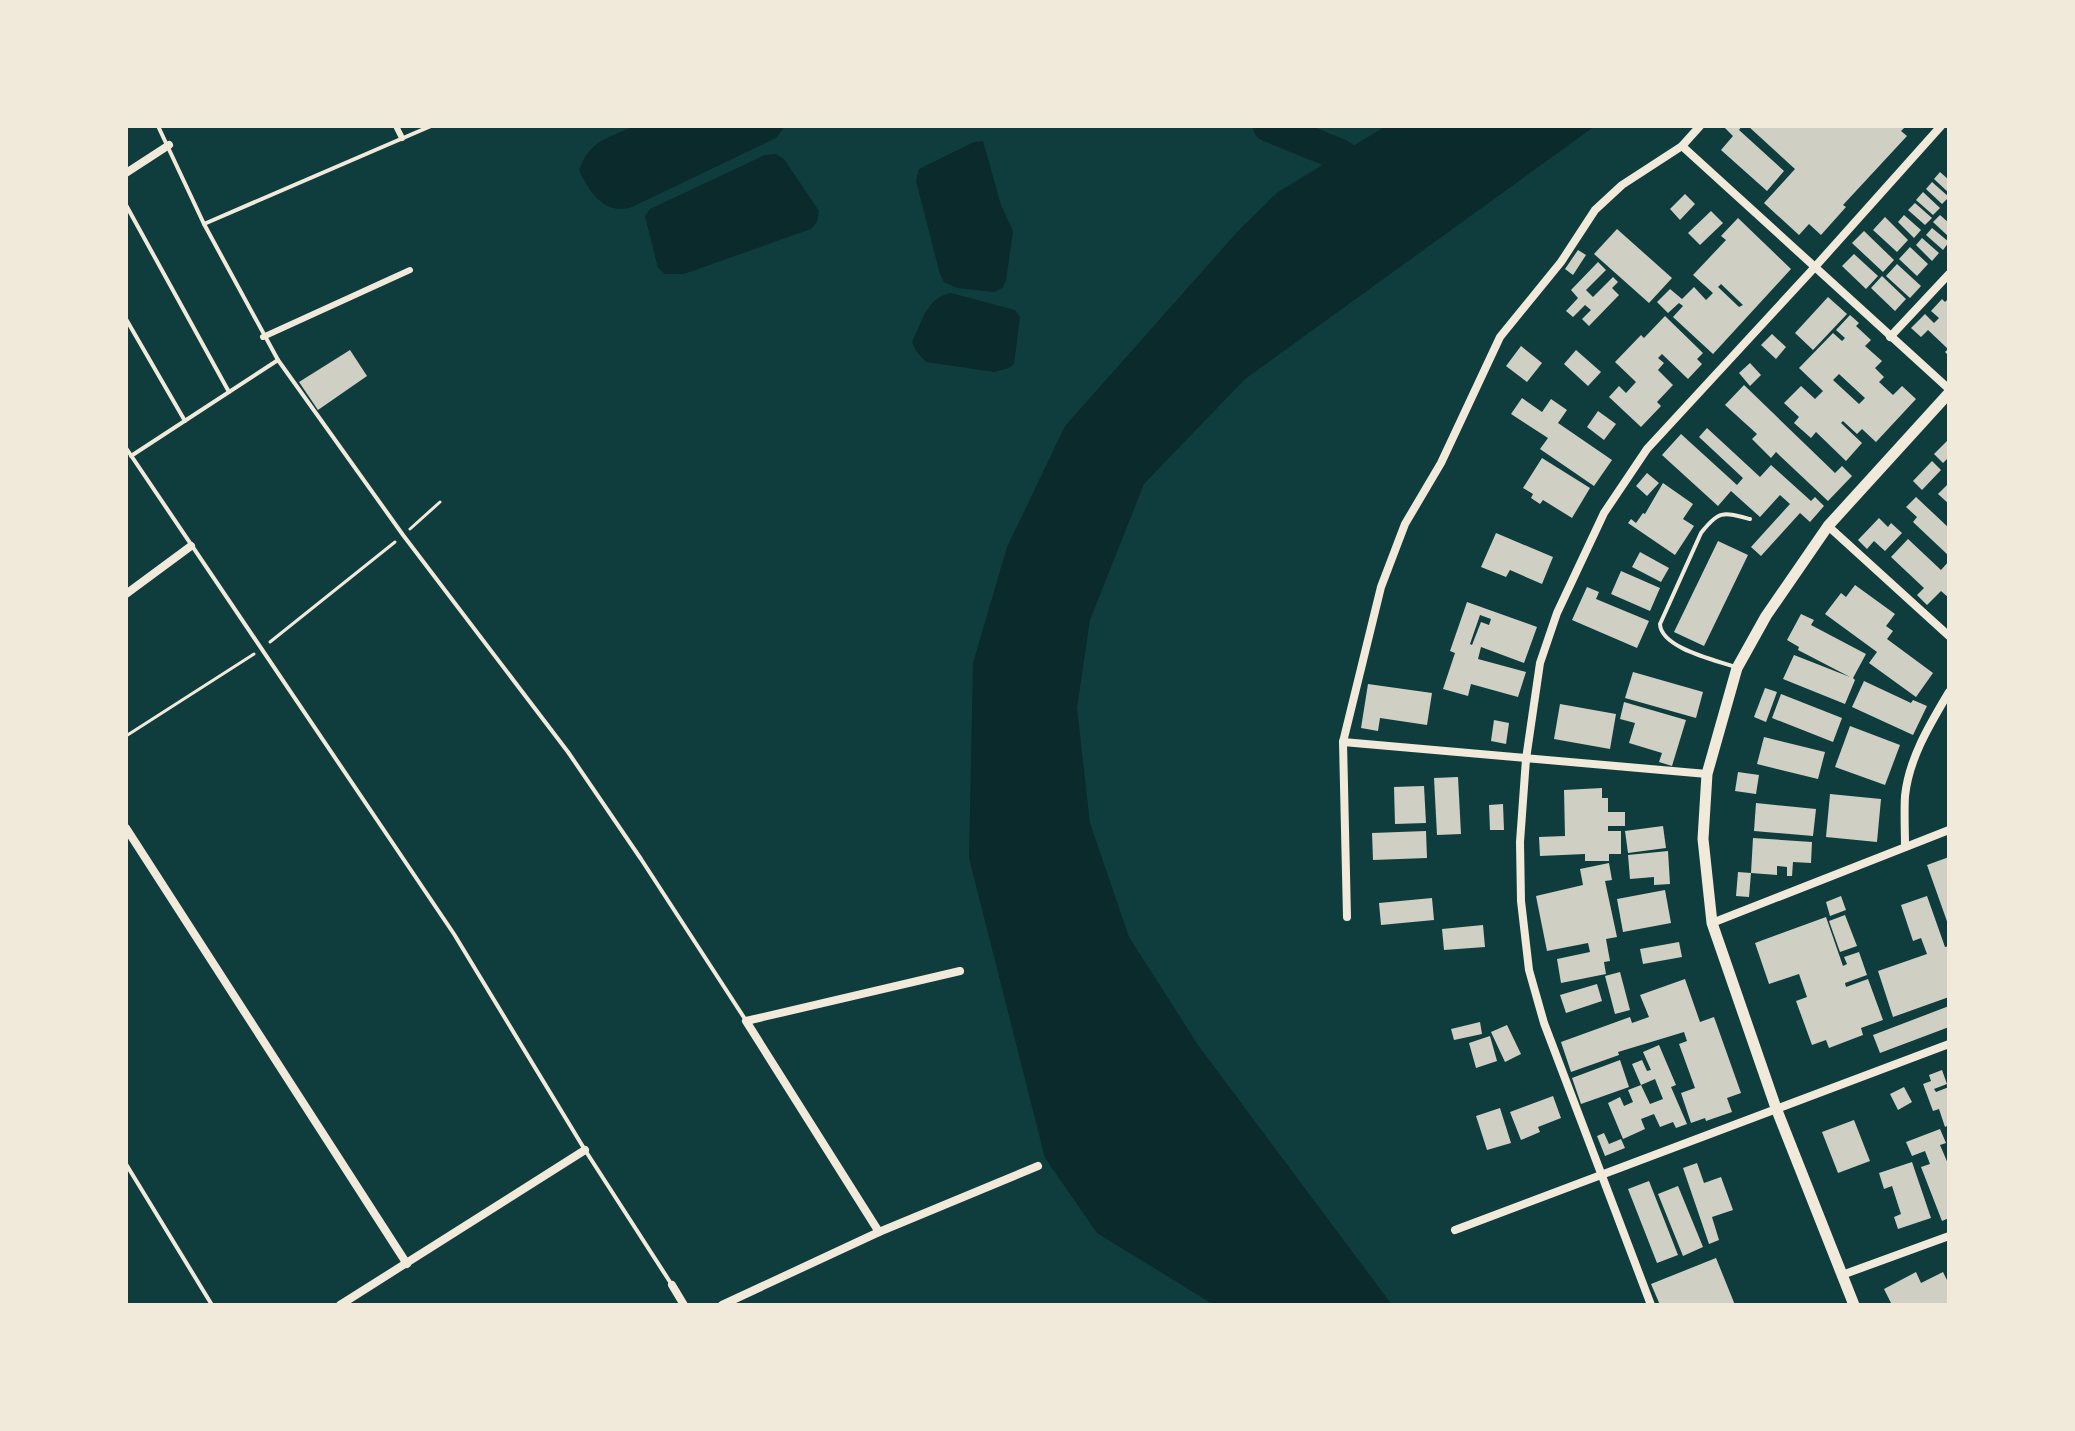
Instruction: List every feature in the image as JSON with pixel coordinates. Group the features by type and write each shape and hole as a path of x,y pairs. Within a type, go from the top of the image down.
{"street":[{"path":"396,126 402,138"},
{"path":"1347,917 1343,742 1381,587 1405,524 1441,463 1500,337 1561,262 1595,210 1622,185 1682,146 1700,126"},
{"path":"1651,1305 1544,1023 1529,970 1521,901 1520,842 1526,759 1540,663 1557,613 1604,513 1647,449 1941,126"},
{"path":"126,173 169,145"},
{"path":"1682,146 1949,391 1828,526 1766,616 1737,668 1707,774 1703,839 1712,923 1776,1108 1854,1305"},
{"path":"263,337 410,270"},
{"path":"1890,337 1949,274"},
{"path":"1828,526 1949,636"},
{"path":"126,594 191,546"},
{"path":"1905,847 1905,795 1912,764 1929,725 1949,692"},
{"path":"1343,742 1707,774"},
{"path":"126,828 407,1264"},
{"path":"1712,923 1949,830"},
{"path":"879,1232 746,1021 960,971"},
{"path":"1455,1230 1949,1044"},
{"path":"340,1305 585,1150"},
{"path":"722,1305 879,1232 1038,1166"},
{"path":"1842,1275 1949,1236"},
{"path":"672,1285 684,1305"}],"lane":[{"path":"158,126 204,224 278,360 403,535 568,752 746,1021"},
{"path":"162,132 170,126"},
{"path":"204,224 431,126"},
{"path":"126,205 229,392"},
{"path":"126,319 185,421"},
{"path":"131,456 278,360"},
{"path":"126,448 454,934 585,1150 672,1285"},
{"path":"1737,668 1674,644 1664,637 1660,624 1701,533 1709,523 1726,512 1750,519"},
{"path":"126,1164 212,1305"}],"path":[{"path":"126,736 261,649 440,502"}],"water":[{"path":"635,126 785,126 776,138 632,207 614,208 593,194 579,170 594,146"},
{"path":"1386,126 1595,126 1245,379 1144,484 1090,620 1077,708 1090,823 1129,937 1198,1045 1392,1305 1214,1305 1097,1233 1045,1158 969,858 973,663 1007,547 1065,426 1239,230 1278,192"},
{"path":"983,141 1001,205 1013,231 1006,281 1002,288 994,292 957,288 944,282 916,181 919,169 974,142"},
{"path":"776,154 784,159 819,211 817,222 811,229 684,274 665,274 658,268 645,216 650,209 765,155"},
{"path":"951,293 1015,310 1020,317 1014,364 994,372 926,362 916,351 912,342 926,312 936,300"}],"building":[{"path":"1723,126 1742,126 1739,130 1784,171 1767,191 1721,150 1733,136"},
{"path":"1748,126 1906,126 1901,131 1907,136 1843,205 1846,207 1821,235 1809,224 1799,235 1764,203 1795,169"},
{"path":"1940,172 1949,180 1949,193 1934,179"},
{"path":"1932,182 1949,197 1942,204 1926,189"},
{"path":"1923,192 1940,208 1933,215 1916,200"},
{"path":"1685,194 1695,204 1680,220 1670,209"},
{"path":"1915,203 1932,218 1925,225 1908,210"},
{"path":"1711,211 1723,223 1700,245 1688,233"},
{"path":"1904,215 1921,230 1914,238 1898,222"},
{"path":"1940,215 1949,223 1949,237 1933,222"},
{"path":"1885,217 1908,240 1897,252 1873,230"},
{"path":"1738,218 1791,269 1713,354 1673,317 1683,306 1679,303 1668,313 1657,302 1670,289 1682,299 1694,287 1706,300 1713,293 1693,275 1726,240 1721,236","holes":["1721,284 1743,305 1739,307 1718,287"]},
{"path":"1932,228 1949,242 1943,250 1926,235"},
{"path":"1617,229 1672,278 1649,303 1594,254"},
{"path":"1864,231 1894,260 1883,272 1852,243"},
{"path":"1922,238 1939,253 1932,261 1916,245"},
{"path":"1910,247 1928,264 1917,276 1899,259"},
{"path":"1578,250 1586,255 1573,275 1565,269"},
{"path":"1854,254 1878,276 1866,289 1842,266"},
{"path":"1598,262 1606,270 1586,290 1593,297 1613,277 1618,282 1612,288 1619,295 1589,326 1582,319 1591,310 1585,305 1573,317 1566,311 1578,298 1571,290"},
{"path":"1897,264 1921,286 1910,298 1886,276"},
{"path":"1882,276 1906,299 1895,311 1871,288"},
{"path":"1828,297 1847,314 1813,350 1795,333"},
{"path":"1949,298 1949,356 1945,352 1948,349 1928,330 1921,337 1911,328 1925,314 1934,323 1939,318 1931,311 1942,299 1945,302"},
{"path":"1850,315 1859,323 1856,326 1871,340 1865,346 1882,361 1875,368 1884,377 1879,382 1893,395 1902,386 1916,399 1876,442 1862,429 1857,434 1843,421 1841,423 1862,443 1846,461 1816,432 1811,438 1794,423 1799,417 1784,403 1801,386 1815,399 1823,391 1799,368 1833,333 1842,341 1845,338 1836,330","holes":["1839,374 1865,398 1859,404 1833,380"]},
{"path":"1665,316 1703,353 1697,359 1702,364 1688,379 1662,354 1658,358 1664,363 1658,370 1673,385 1657,402 1661,406 1641,427 1609,397 1619,386 1626,393 1636,382 1615,362"},
{"path":"1772,334 1786,347 1776,359 1761,345"},
{"path":"1521,346 1542,363 1527,382 1506,366"},
{"path":"350,350 367,376 318,410 299,382"},
{"path":"1576,350 1601,372 1588,386 1564,364"},
{"path":"1750,363 1761,375 1750,386 1739,373"},
{"path":"1744,385 1835,473 1842,466 1852,476 1828,501 1776,452 1771,458 1752,439 1757,434 1725,405"},
{"path":"1522,398 1542,412 1551,399 1567,410 1558,423 1612,460 1594,486 1540,449 1548,438 1511,414"},
{"path":"1598,411 1616,424 1604,440 1587,427"},
{"path":"1707,428 1760,477 1771,465 1811,501 1815,497 1824,506 1810,522 1800,513 1761,556 1751,547 1790,504 1780,495 1760,517 1731,491 1718,506 1662,455 1681,434 1737,485 1743,478 1699,437"},
{"path":"1949,439 1949,457 1943,463 1934,454"},
{"path":"1542,458 1590,488 1572,518 1543,500 1540,504 1531,498 1533,494 1523,488"},
{"path":"1932,461 1941,470 1922,490 1913,481"},
{"path":"1647,473 1659,483 1647,496 1636,486"},
{"path":"1663,483 1693,504 1683,519 1694,526 1675,555 1628,523 1631,519 1636,523 1645,514"},
{"path":"1949,483 1949,504 1938,494"},
{"path":"1916,497 1949,528 1949,556 1913,522 1917,517 1906,507"},
{"path":"1879,518 1888,527 1891,523 1902,533 1885,551 1874,541 1867,549 1858,540"},
{"path":"1496,533 1553,557 1542,584 1510,570 1506,577 1481,567"},
{"path":"1908,539 1941,570 1949,561 1949,598 1941,591 1927,605 1917,595 1924,588 1891,557"},
{"path":"1718,541 1748,555 1704,646 1674,632"},
{"path":"1640,552 1669,568 1661,582 1632,567"},
{"path":"1621,571 1660,588 1650,611 1611,594"},
{"path":"1855,585 1895,614 1886,626 1893,631 1887,639 1933,673 1916,697 1869,663 1877,652 1825,614 1841,593 1846,597"},
{"path":"1587,587 1599,592 1596,599 1649,621 1637,648 1572,620"},
{"path":"1467,602 1537,627 1524,663 1481,647 1478,659 1526,672 1518,697 1471,684 1468,696 1443,689 1455,653 1450,651","holes":["1480,615 1491,619 1489,625 1481,622 1470,644"]},
{"path":"1801,614 1814,620 1811,625 1866,654 1853,678 1855,680 1845,704 1783,679 1794,655 1850,677 1798,650 1799,647 1787,640"},
{"path":"1633,672 1703,692 1696,718 1625,698"},
{"path":"1864,681 1911,703 1913,700 1927,706 1913,735 1852,707"},
{"path":"1368,684 1432,693 1427,725 1380,718 1378,731 1361,728"},
{"path":"1765,688 1777,692 1766,722 1754,717"},
{"path":"1781,694 1842,718 1833,742 1772,718"},
{"path":"1624,702 1686,720 1672,766 1659,762 1662,753 1629,743 1635,723 1620,719"},
{"path":"1560,704 1616,714 1610,749 1554,739"},
{"path":"1494,720 1509,723 1506,744 1491,741"},
{"path":"1850,726 1900,745 1885,785 1835,767"},
{"path":"1764,737 1825,752 1818,779 1757,764"},
{"path":"1738,772 1759,775 1756,794 1735,791"},
{"path":"1458,777 1461,834 1437,835 1434,778"},
{"path":"1424,786 1426,823 1395,824 1394,787"},
{"path":"1602,788 1602,798 1608,798 1608,812 1625,812 1625,826 1608,826 1608,831 1621,831 1621,854 1609,854 1609,861 1585,861 1585,854 1540,856 1539,837 1565,836 1564,790"},
{"path":"1830,794 1881,799 1877,842 1826,837"},
{"path":"1756,803 1816,809 1813,836 1754,831"},
{"path":"1503,804 1504,830 1490,830 1489,805"},
{"path":"1663,826 1666,848 1628,853 1625,831"},
{"path":"1426,831 1427,858 1373,860 1372,833"},
{"path":"1753,838 1812,842 1811,863 1793,862 1792,876 1787,876 1787,867 1777,866 1777,875 1751,873"},
{"path":"1668,851 1670,884 1654,885 1654,877 1630,879 1628,855"},
{"path":"1949,857 1949,927 1927,865"},
{"path":"1609,863 1612,880 1605,881 1617,937 1606,939 1610,961 1604,962 1606,974 1561,983 1557,959 1590,952 1588,943 1547,951 1536,896 1583,885 1580,869"},
{"path":"1738,872 1751,873 1749,897 1736,896"},
{"path":"1665,890 1671,923 1623,932 1617,899"},
{"path":"1841,896 1846,910 1830,916 1826,902"},
{"path":"1927,896 1945,947 1949,946 1949,997 1893,1017 1878,971 1927,954 1921,938 1913,941 1901,905"},
{"path":"1432,898 1434,920 1381,925 1379,903"},
{"path":"1845,915 1857,946 1840,952 1829,921"},
{"path":"1826,917 1843,966 1847,964 1844,957 1859,952 1867,975 1845,983 1846,987 1868,979 1883,1020 1861,1028 1863,1035 1829,1048 1826,1040 1812,1045 1796,1001 1807,997 1799,974 1769,984 1755,943"},
{"path":"1483,925 1485,947 1444,950 1442,929"},
{"path":"1679,942 1682,957 1643,964 1640,949"},
{"path":"1620,972 1630,1010 1615,1014 1605,976"},
{"path":"1685,979 1700,1022 1714,1017 1741,1093 1727,1098 1732,1112 1691,1123 1681,1093 1695,1088 1679,1044 1687,1041 1684,1032 1618,1052 1619,1055 1571,1072 1561,1042 1630,1017 1632,1023 1649,1017 1640,995"},
{"path":"1597,984 1602,1001 1566,1013 1560,995"},
{"path":"1949,1006 1949,1027 1880,1053 1873,1035"},
{"path":"1480,1022 1482,1034 1454,1040 1451,1029"},
{"path":"1507,1025 1521,1054 1505,1062 1491,1032"},
{"path":"1490,1036 1497,1061 1476,1068 1469,1043"},
{"path":"1659,1045 1676,1085 1671,1087 1687,1124 1676,1128 1673,1122 1660,1127 1654,1114 1641,1119 1645,1129 1623,1139 1608,1103 1620,1097 1624,1106 1633,1102 1628,1090 1641,1085 1632,1064 1642,1060 1647,1071 1651,1070 1643,1052","holes":["1655,1079 1663,1099 1650,1104 1641,1085"]},
{"path":"1620,1060 1629,1087 1581,1104 1572,1078"},
{"path":"1942,1070 1947,1084 1934,1089 1936,1092 1949,1087 1949,1125 1945,1127 1939,1109 1933,1111 1923,1084 1931,1081 1929,1075"},
{"path":"1904,1087 1912,1102 1898,1110 1890,1094"},
{"path":"1553,1096 1561,1118 1538,1127 1540,1132 1521,1140 1510,1112"},
{"path":"1500,1108 1511,1143 1487,1150 1476,1116"},
{"path":"1854,1120 1870,1161 1838,1173 1822,1132"},
{"path":"1940,1129 1946,1143 1940,1145 1949,1166 1949,1218 1942,1221 1921,1167 1930,1164 1925,1151 1912,1156 1906,1142"},
{"path":"1604,1133 1609,1144 1621,1139 1625,1148 1605,1156 1597,1136"},
{"path":"1912,1162 1931,1218 1898,1229 1894,1217 1901,1214 1892,1186 1884,1189 1879,1173"},
{"path":"1697,1163 1704,1183 1721,1177 1733,1210 1712,1217 1719,1240 1709,1244 1683,1168"},
{"path":"1649,1181 1678,1255 1657,1263 1628,1189"},
{"path":"1678,1186 1703,1247 1683,1256 1658,1194"},
{"path":"1716,1258 1735,1305 1660,1305 1651,1284"},
{"path":"1916,1272 1921,1283 1943,1272 1949,1284 1949,1305 1892,1305 1884,1289"}],"waterway":[{"path":"1269,126 1338,154 1374,177"}]}
